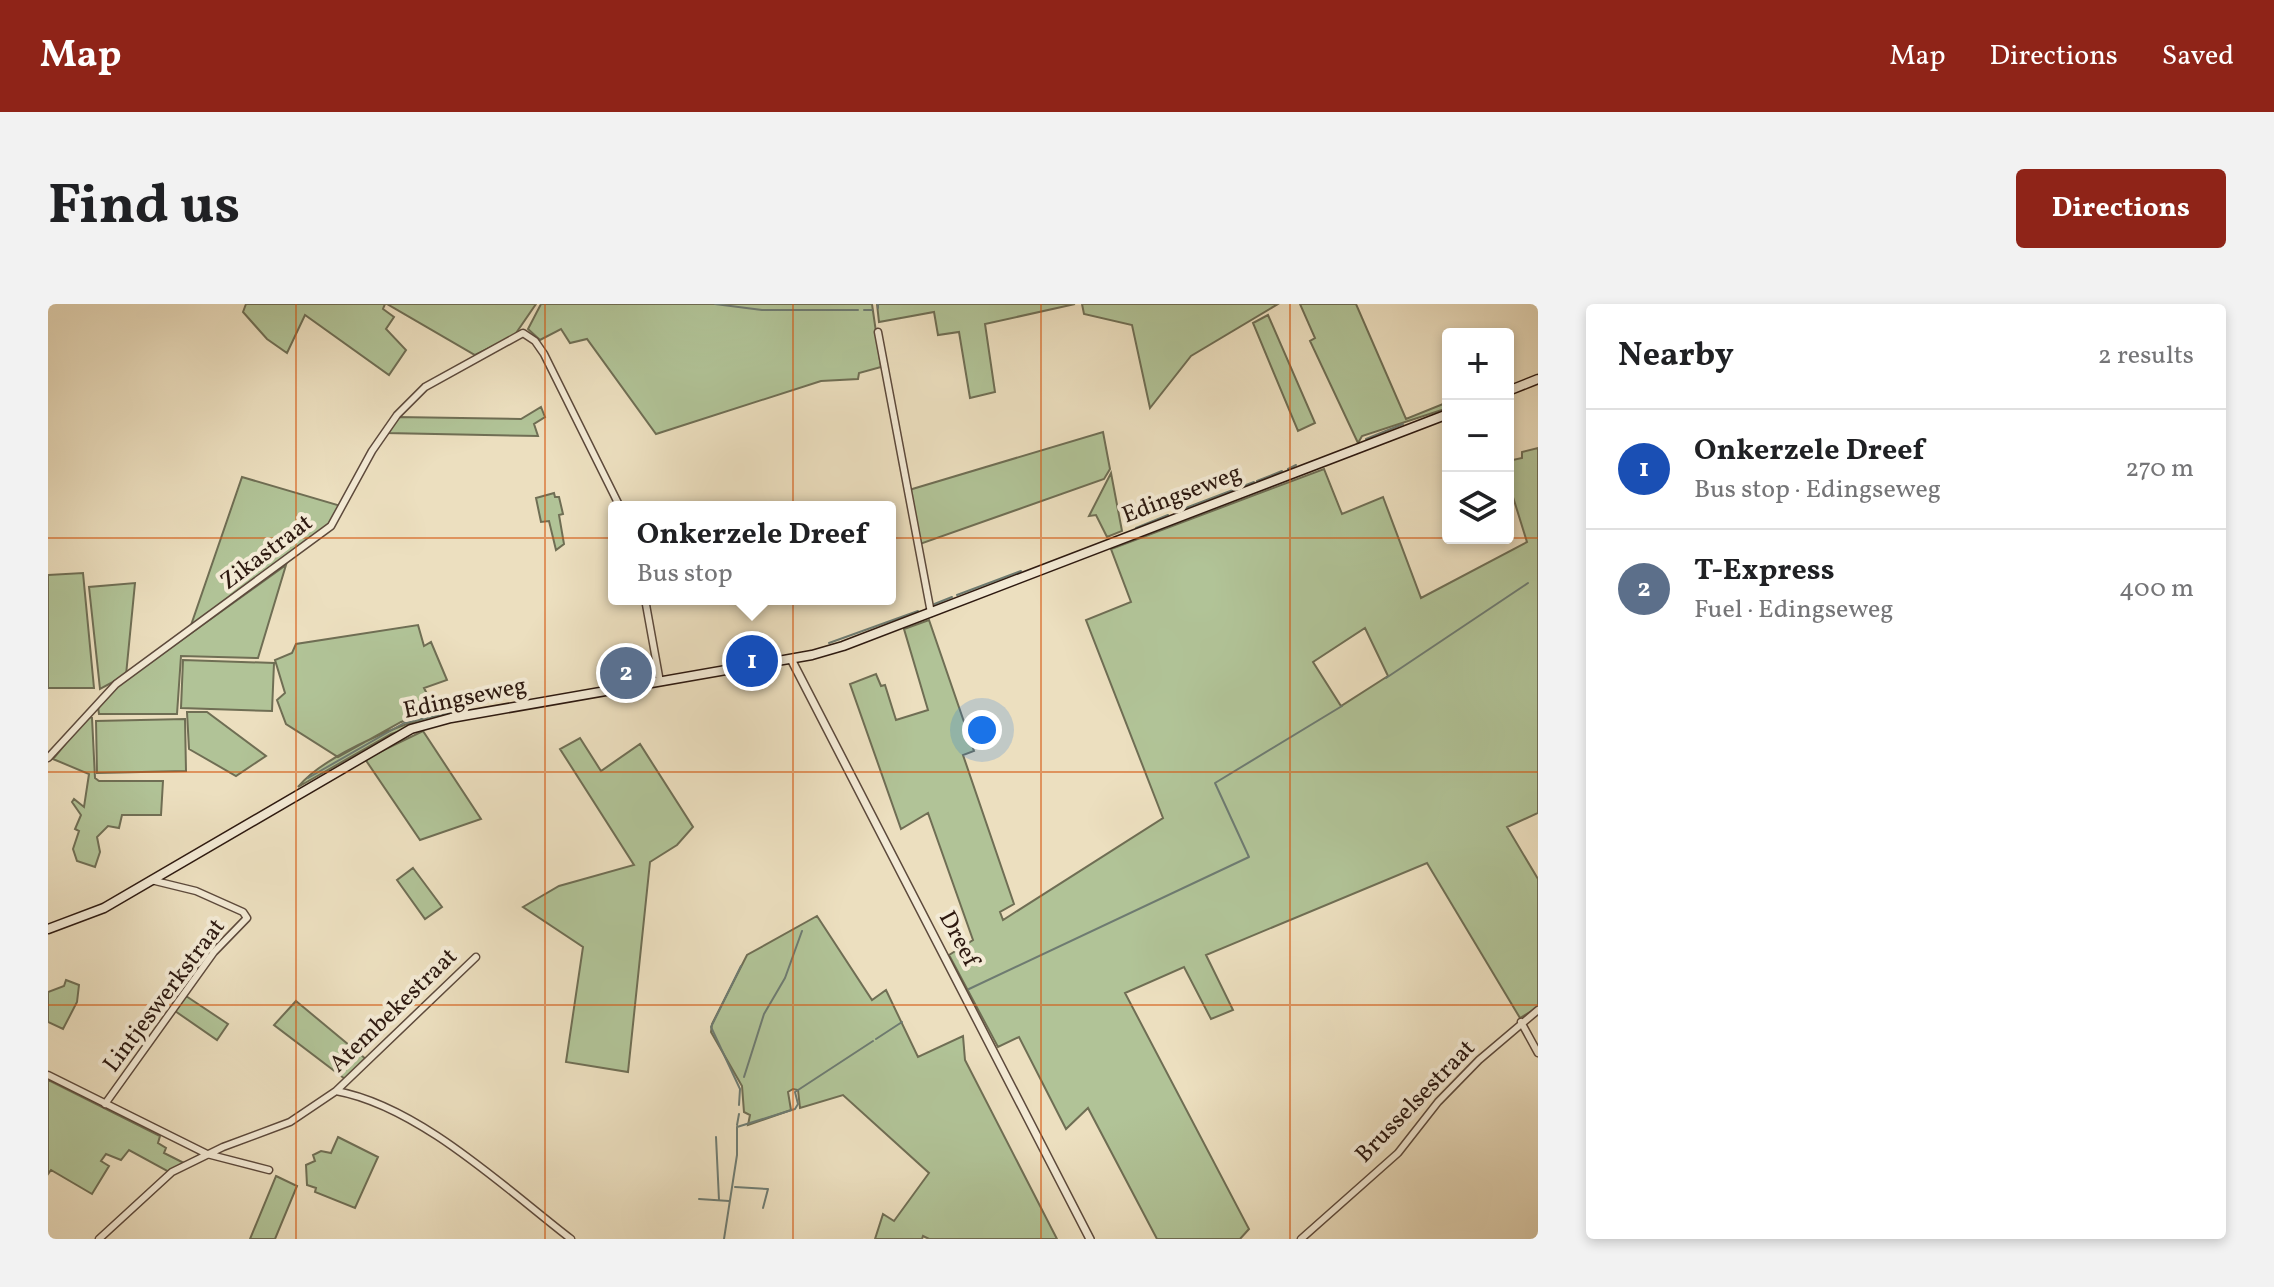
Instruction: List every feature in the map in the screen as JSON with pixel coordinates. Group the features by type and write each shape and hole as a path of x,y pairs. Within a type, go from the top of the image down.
{"main road":[{"path":"1514,389 1538,379"},
{"name":"Edingseweg","path":"48,929 104,908 387,740 432,723 791,659 843,646 1442,416"}],"street":[{"path":"878,332 931,613"},
{"name":"Zikastraat","path":"48,758 116,684 229,605 331,526 372,451 397,415 425,387 523,333 535,341 544,354 617,501"},
{"path":"646,605 660,683"},
{"name":"Dreef","path":"791,659 1090,1239"},
{"name":"Lintjeswerkstraat","path":"105,1104 214,952 247,918 243,912 196,891 150,879"},
{"name":"Atembekestraat","path":"99,1239 154,1186 207,1154 282,1126 336,1091 476,957"},
{"name":"Brusselsestraat","path":"1301,1239 1398,1153 1438,1102 1521,1022 1538,1010"},
{"path":"1521,1022 1538,1053"},
{"path":"48,1075 207,1154 269,1170"},
{"name":"Atembekestraat","path":"336,1091 404,1117 451,1145 571,1239"}],"green space":[{"path":"246,304 385,304 383,309 394,317 386,329 406,350 389,375 305,315 287,353 267,339 243,312"},
{"path":"387,304 536,304 514,336 475,355"},
{"path":"541,304 872,304 881,367 859,373 858,379 821,381 656,434 587,339 570,343 561,329 540,340 528,329"},
{"path":"877,304 1075,304 985,324 995,392 970,398 959,332 938,335 934,312 879,322"},
{"path":"1082,304 1278,304 1191,356 1150,408 1132,325 1084,314"},
{"path":"1300,304 1356,304 1406,419 1442,404 1442,410 1362,436 1358,443 1310,341 1315,338"},
{"path":"1268,315 1315,423 1298,431 1253,323"},
{"path":"541,407 545,417 534,424 538,436 386,433 397,417 521,419"},
{"path":"1103,432 1110,469 1104,479 920,544 909,490"},
{"path":"1538,448 1538,813 1507,827 1538,879 1538,1007 1520,1018 1427,863 1206,955 1233,1010 1211,1019 1184,967 1125,993 1249,1229 1240,1239 1157,1239 1088,1108 1066,1129 1019,1037 998,1047 949,955 973,940 928,813 901,829 850,684 876,674 881,686 885,685 896,720 928,710 904,629 929,620 974,751 963,755 1014,904 1000,912 1003,920 1163,818 1086,620 1131,602 1111,549 1324,469 1342,514 1383,497 1421,598 1527,542 1514,500 1514,460 1522,458 1522,452","holes":["1365,628 1388,676 1341,706 1313,662"]},
{"path":"1111,473 1122,531 1107,537 1096,515 1089,516"},
{"path":"242,477 341,506 331,524 189,631"},
{"path":"554,493 555,497 559,497 563,514 559,515 564,544 556,550 549,521 541,522 536,498"},
{"path":"286,565 258,658 181,656 177,714 99,714 98,707 116,687"},
{"path":"83,573 94,688 48,688 48,575"},
{"path":"135,583 126,675 100,689 89,587"},
{"path":"418,625 424,646 431,642 447,680 424,688 436,711 401,722 338,757 286,724 277,700 285,693 275,660 292,653 296,644"},
{"path":"183,660 274,663 272,711 181,708"},
{"path":"457,711 456,714 391,734 298,787 328,762 372,738 419,720"},
{"path":"187,712 207,712 266,756 236,776 189,749"},
{"path":"88,716 92,718 95,778 99,781 163,781 161,815 122,815 119,828 108,826 97,837 100,852 95,867 77,861 73,849 79,831 75,829 81,815 72,802 74,799 84,807 89,774 53,759"},
{"path":"185,719 186,771 97,773 96,721"},
{"path":"423,731 481,819 420,840 365,759"},
{"path":"580,738 601,771 640,744 693,827 677,845 650,862 628,1072 566,1062 583,947 523,907 559,886 634,865 560,749"},
{"path":"413,868 442,907 425,919 397,880"},
{"path":"817,916 872,1000 886,990 918,1057 963,1036 965,1060 1057,1239 929,1239 923,1236 922,1239 875,1239 883,1214 894,1221 929,1173 843,1095 800,1108 798,1090 793,1089 788,1092 791,1110 748,1125 750,1115 744,1112 742,1086 711,1032 712,1024 747,955"},
{"path":"66,980 79,985 77,1002 63,1029 48,1022 48,992 64,986"},
{"path":"186,996 228,1024 217,1040 175,1011"},
{"path":"296,1001 367,1060 345,1079 274,1025"},
{"path":"48,1080 160,1136 158,1143 166,1148 164,1153 186,1164 169,1172 129,1150 121,1160 106,1154 101,1161 109,1166 92,1194 51,1170 48,1174"},
{"path":"338,1137 378,1157 355,1208 315,1192 316,1188 307,1185 306,1165 315,1161 313,1155 321,1151 331,1153"},
{"path":"276,1176 297,1186 275,1239 250,1239"}],"waterway":[{"path":"715,304 762,310 858,310"},
{"path":"864,310 872,310"},
{"path":"1366,439 1403,424"},
{"path":"1288,469 1296,465"},
{"path":"1257,481 1282,471"},
{"path":"1175,512 1254,482"},
{"path":"1136,528 1168,515"},
{"path":"957,595 1021,571"},
{"path":"1386,678 1528,583"},
{"path":"932,605 952,597"},
{"path":"829,643 918,611"},
{"path":"969,989 1249,857 1215,783 1342,706"},
{"path":"308,778 404,723 452,712"},
{"path":"744,1077 764,1014 785,978 802,931"},
{"path":"739,1105 740,1089 711,1027 741,966"},
{"path":"876,1039 902,1022"},
{"path":"724,1239 737,1155 737,1127 795,1109 798,1104 795,1092 873,1041"},
{"path":"737,1125 739,1114"},
{"path":"716,1137 719,1200"},
{"path":"735,1187 768,1189 763,1208"},
{"path":"699,1199 729,1201"}],"place":[{"name":"Onkerzele Dreef","path":"752,661"},
{"name":"T-Express","path":"626,673"}]}
